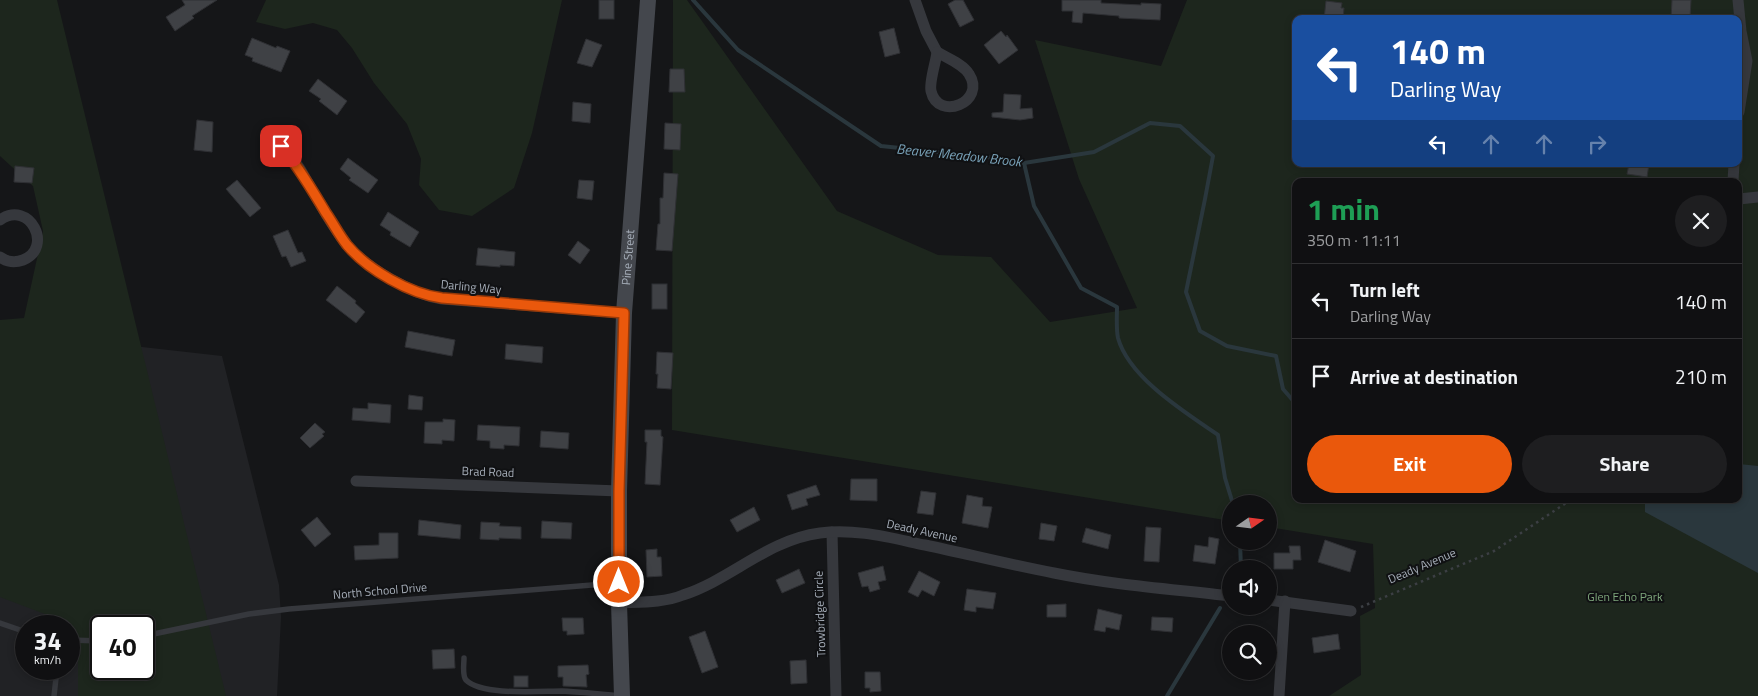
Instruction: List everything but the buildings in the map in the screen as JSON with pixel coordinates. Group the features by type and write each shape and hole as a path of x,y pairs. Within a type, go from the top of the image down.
{"street":[{"name":"Pine Street","path":"622,696 619,603 619,491 624,313 648,0"},
{"path":"914,0 926,31 937,52 970,74 972,82 970,96 960,106 945,106 934,97 931,90 937,52"},
{"path":"1738,0 1739,15"},
{"path":"1742,34 1752,60 1742,100"},
{"name":"Darling Way","path":"271,134 298,167 347,245 366,262 410,290 442,298 624,313"},
{"path":"1742,199 1758,197"},
{"path":"0,220 14,215 24,217 32,223 38,236 36,246 27,258 12,262 0,257"},
{"name":"Brad Road","path":"356,480 619,491"},
{"name":"Deady Avenue","path":"619,603 671,600 707,584 773,546 806,535 832,532 890,537 1071,576 1121,584 1222,595"},
{"name":"Trowbridge Circle","path":"832,532 836,696"},
{"path":"1277,600 1351,611"},
{"path":"1279,696 1285,601"}],"lane":[{"name":"North School Drive","path":"155,634 249,614 289,608 619,582"},
{"path":"0,623 15,628"},
{"path":"464,658 464,676 467,682 482,690 505,694 562,692 622,696"},
{"path":"54,696 56,680"}],"path":[{"name":"Deady Avenue","path":"1351,611 1494,551 1566,503"}],"shaded area":[{"path":"0,331 222,356 279,585 281,617 277,696 0,696"},
{"path":"1742,464 1758,466 1758,573 1645,512 1645,503 1742,503"}],"green space":[{"path":"0,0 57,0 226,696 78,696 78,680 80,680 80,615 47,615 0,597 0,320 24,318 43,231 33,186 0,156"},
{"path":"266,0 562,0 532,133 514,188 472,216 439,210 419,185 421,159 407,124 374,83 352,48 337,30 313,23 285,29 256,22"},
{"name":"Glen Echo Park","path":"673,0 687,0 837,211 938,255 991,257 1050,322 1137,308 1079,179 1035,40 1161,66 1187,0 1758,0 1758,696 1329,696 1361,675 1360,616 1375,608 1373,544 1278,528 1278,495 1222,495 1222,520 672,430"}],"waterway":[{"name":"Beaver Meadow Brook","path":"693,0 738,50 881,146 1005,159 1024,163 1094,152 1150,123 1180,126 1213,156 1186,292 1200,331 1227,346 1276,356 1283,389 1292,399"},
{"path":"1024,163 1034,206 1081,288 1117,307 1118,338 1124,353 1134,367 1160,393 1218,435 1225,478 1230,495"},
{"path":"1240,550 1241,560"},
{"path":"1167,696 1220,608"}],"route":[{"path":"281,146 298,167 347,245 366,262 410,290 442,298 624,313 619,491 619,582"}]}
